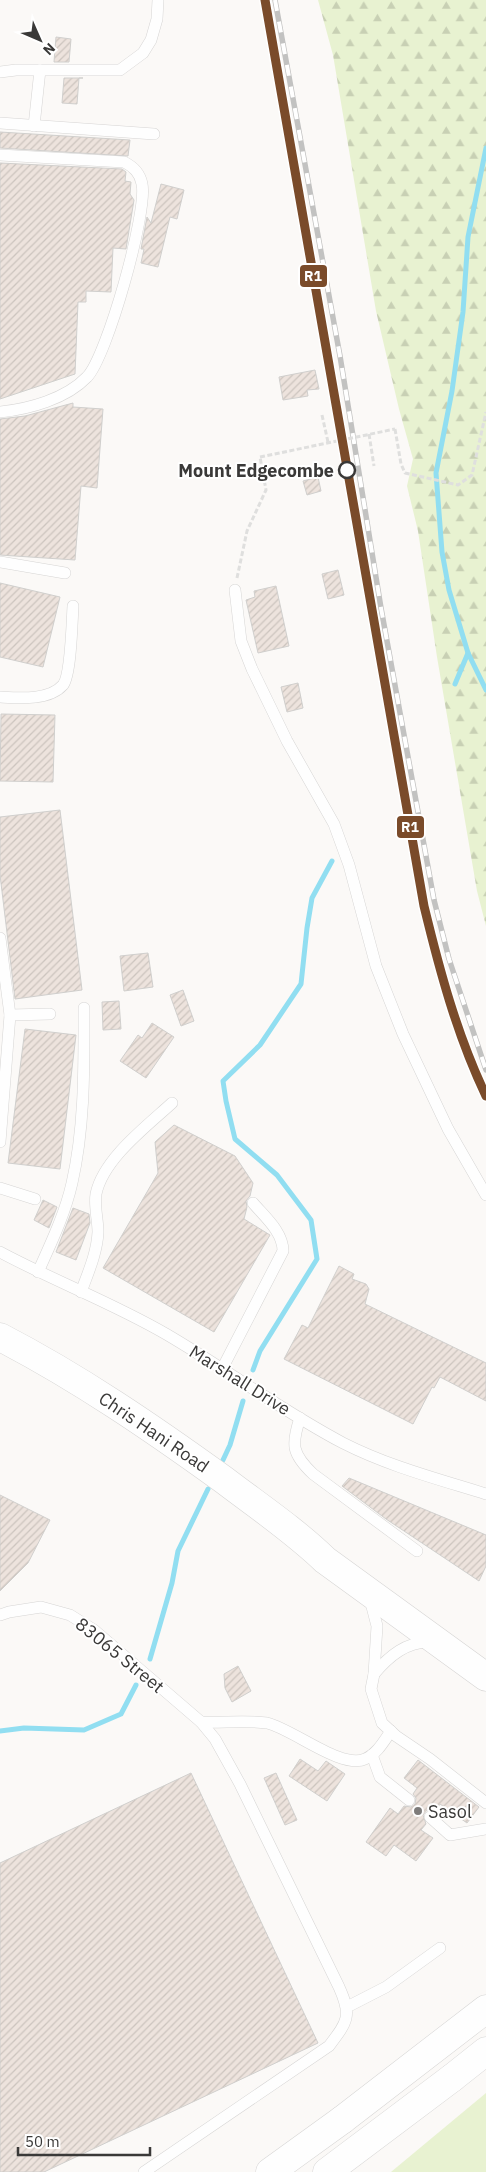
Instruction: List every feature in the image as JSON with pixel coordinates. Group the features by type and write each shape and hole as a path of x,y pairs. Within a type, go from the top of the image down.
{"main road":[{"name":"Chris Hani Road","path":"0,1337 67,1374 193,1458 302,1538 325,1560 367,1592 486,1677"},
{"name":"Chris Hani Road","path":"302,1538 333,1550 486,1654"},
{"path":"277,2172 486,2009"},
{"path":"327,2172 486,2051"},
{"path":"347,2172 452,2078"},
{"path":"270,2172 342,2120"}],"lane":[{"path":"0,72 120,70 143,53 151,40 157,20 158,0"},
{"path":"34,126 40,70"},
{"path":"0,123 154,134"},
{"path":"0,155 124,162 133,166 143,186 138,227 116,313 101,355 88,377 56,398 21,410 0,412"},
{"path":"0,562 66,573"},
{"path":"234,590 241,642 252,669 287,740 334,824 349,864 376,966 403,1034 448,1129 486,1195"},
{"path":"0,697 20,698 46,694 63,685 68,669 73,606"},
{"path":"0,938 10,1015 0,1142"},
{"path":"38,1272 58,1228 72,1183 84,1088 84,1008"},
{"path":"10,1015 50,1014"},
{"path":"81,1292 95,1250 98,1219 96,1194 104,1175 117,1155 172,1103"},
{"path":"0,1188 35,1199"},
{"path":"222,1368 283,1251 283,1242 279,1234 253,1203"},
{"name":"Marshall Drive","path":"0,1252 38,1272 118,1308 166,1334 345,1444 386,1462 486,1494"},
{"path":"300,1418 294,1443 299,1461 313,1474 417,1551"},
{"path":"367,1592 376,1618 374,1674 371,1689 382,1723 486,1803"},
{"name":"83065 Street","path":"0,1616 9,1612 41,1607 70,1615 94,1630 201,1722 215,1739 240,1784 347,2007"},
{"path":"374,1674 387,1658 407,1646 424,1642 440,1643"},
{"path":"201,1722 265,1723 285,1729 340,1758 364,1760 372,1755 390,1731"},
{"path":"372,1755 380,1777 409,1800"},
{"path":"430,1817 450,1835 486,1829"},
{"path":"144,2172 328,2046 346,2022 347,2007 386,1987 440,1948"}],"path":[{"path":"234,590 247,531 266,490 260,456 395,429 401,464 405,473 458,485 472,475 486,412"},
{"path":"322,415 328,442"},
{"path":"368,434 374,466"}],"green space":[{"path":"318,0 486,0 486,926 477,891 437,657 418,531 407,486 413,459 376,311 333,55"},
{"path":"486,2093 486,2172 391,2172"}],"building":[{"path":"56,37 71,39 69,62 54,62"},
{"path":"64,78 79,78 77,104 62,103"},
{"path":"0,132 130,140 128,156 0,148"},
{"path":"0,163 122,169 126,172 125,181 131,182 130,194 134,200 126,249 113,248 111,292 86,291 86,302 78,302 75,374 0,399"},
{"path":"161,184 184,190 177,219 170,217 158,267 141,263 144,249 141,249 147,217 151,223"},
{"path":"315,370 319,389 307,390 308,396 283,400 279,377"},
{"path":"73,403 73,407 103,409 97,488 81,486 75,560 0,555 0,419 25,416"},
{"path":"318,477 321,491 307,495 303,481"},
{"path":"338,570 344,595 328,599 322,574"},
{"path":"0,583 60,597 43,667 0,657"},
{"path":"276,586 289,646 258,653 246,600 255,597 254,591"},
{"path":"298,683 303,708 287,712 281,687"},
{"path":"1,714 55,715 53,782 0,781"},
{"path":"60,810 82,990 15,999 0,875 0,817"},
{"path":"148,953 153,987 124,991 120,956"},
{"path":"183,990 194,1021 181,1026 170,995"},
{"path":"119,1001 121,1029 103,1030 102,1002"},
{"path":"152,1023 174,1037 146,1078 120,1061 138,1035 142,1038"},
{"path":"25,1029 76,1035 60,1169 8,1163"},
{"path":"174,1125 235,1156 253,1183 250,1196 246,1201 247,1207 244,1219 270,1235 214,1332 103,1268 158,1173 155,1142"},
{"path":"43,1200 57,1207 49,1228 34,1220"},
{"path":"73,1208 89,1214 90,1223 76,1260 56,1252"},
{"path":"339,1266 354,1274 352,1279 366,1284 369,1289 365,1304 486,1363 486,1401 440,1377 434,1388 432,1387 413,1424 284,1359 302,1325 308,1328"},
{"path":"349,1478 486,1535 486,1566 479,1581 386,1519 342,1486"},
{"path":"0,1495 50,1520 28,1563 0,1591"},
{"path":"238,1666 251,1691 232,1702 225,1688 224,1674"},
{"path":"300,1759 318,1771 326,1761 345,1774 327,1801 289,1776"},
{"name":"Sasol","path":"418,1760 479,1807 467,1823 440,1804 435,1811 427,1810 423,1815 426,1824 421,1830 433,1838 416,1861 394,1845 386,1856 366,1842 390,1808 398,1814 404,1806 411,1807 415,1804 416,1798 413,1794 417,1788 404,1778"},
{"path":"191,1773 318,2043 44,2172 0,2172 0,1863"},
{"path":"276,1773 297,1820 285,1825 264,1778"}],"waterway":[{"path":"486,148 468,237 463,312 452,391 436,473 442,552 449,590 468,653 486,690"},
{"path":"455,684 468,653"},
{"path":"253,1370 260,1351 317,1259 311,1220 277,1175 235,1139 223,1081 260,1045 301,984 312,898 332,861"},
{"path":"223,1460 230,1445 243,1401"},
{"path":"150,1659 172,1583 178,1551 208,1489"},
{"path":"0,1731 24,1728 84,1730 121,1714 136,1685"}],"railway":[{"path":"275,0 340,356 381,608 434,900 449,959 486,1070"}],"transit line":[{"name":"R1","path":"265,0 424,906 450,1003 466,1050 486,1096"}],"place":[{"name":"Mount Edgecombe","path":"347,470"},
{"name":"Sasol","path":"418,1811"}]}
